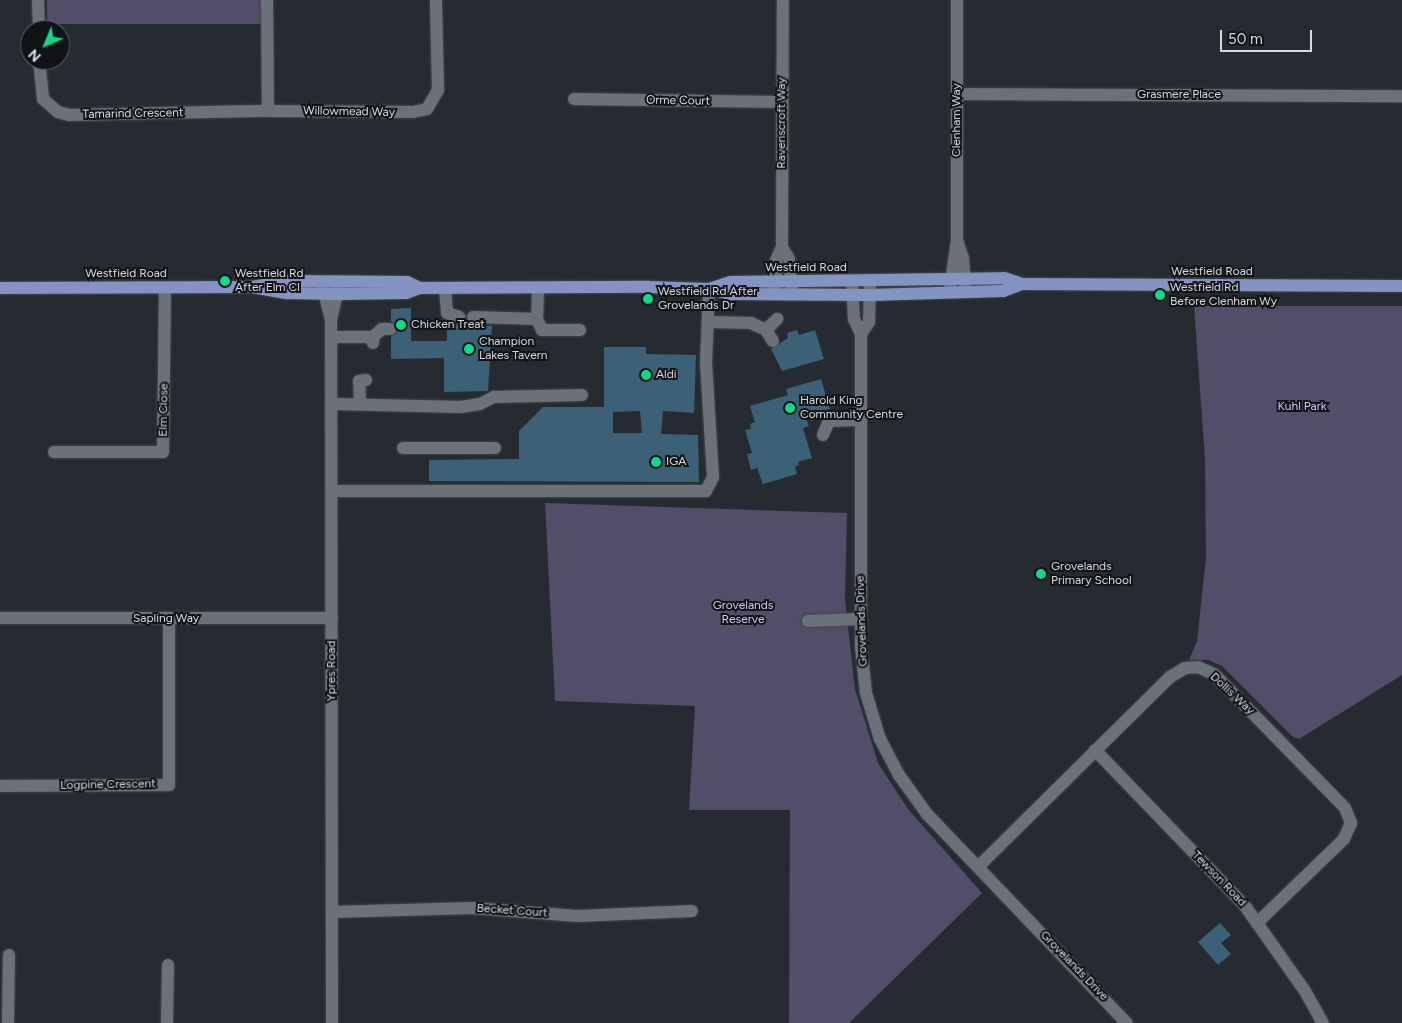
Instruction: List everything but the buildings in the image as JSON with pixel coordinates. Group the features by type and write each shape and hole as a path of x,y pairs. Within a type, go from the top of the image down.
{"main road":[{"name":"Westfield Road","path":"0,288 252,287 287,281 322,288 407,282 420,288 446,289 709,289 730,282 775,288 852,288 870,282 965,285 1004,278 1022,284 1402,286"},
{"name":"Westfield Road","path":"852,288 870,295 950,285"}],"street":[{"path":"38,0 39,20"},
{"path":"267,0 268,111"},
{"name":"Willowmead Way","path":"268,111 413,112 427,109 438,90 436,0"},
{"name":"Ravenscroft Way","path":"775,288 776,260 782,247 783,0"},
{"name":"Clenham Way","path":"950,285 957,240 958,0"},
{"name":"Tamarind Crescent","path":"40,70 43,99 58,112 69,115 268,111"},
{"name":"Grasmere Place","path":"957,94 1401,96"},
{"name":"Orme Court","path":"574,100 782,102"},
{"name":"Clenham Way","path":"957,240 965,285"},
{"name":"Ravenscroft Way","path":"782,247 789,259 791,288"},
{"name":"Grovelands Drive","path":"861,334 868,322 870,282"},
{"name":"Elm Close","path":"54,452 163,452 165,288"},
{"name":"Ypres Road","path":"322,288 331,320"},
{"name":"Ypres Road","path":"332,1023 331,320 339,288"},
{"name":"Grovelands Drive","path":"852,288 854,320 861,334 860,619 864,680 884,746 913,796 1127,1023"},
{"path":"446,289 447,313 459,317"},
{"path":"538,289 537,319 542,330 580,330"},
{"path":"332,492 706,491 713,477 706,364 709,289"},
{"path":"473,317 537,319"},
{"path":"766,330 777,319"},
{"path":"709,322 751,324 766,330 773,341"},
{"path":"331,337 373,340 382,329 390,329"},
{"path":"360,404 359,381 371,377"},
{"path":"332,404 461,407 480,404 494,397 582,395"},
{"path":"823,435 829,421 861,420"},
{"path":"403,448 495,448"},
{"name":"Sapling Way","path":"0,618 332,618"},
{"name":"Logpine Crescent","path":"0,786 170,785 169,619"},
{"path":"808,621 860,619"},
{"name":"Dollis Way","path":"978,867 1170,677 1185,668 1198,667 1214,674 1345,808 1351,824 1344,839 1258,923"},
{"name":"Tewson Road","path":"1095,750 1245,906 1305,990 1323,1023"},
{"name":"Becket Court","path":"332,912 472,908 578,916 692,911"},
{"path":"8,1023 9,955"},
{"path":"167,1023 168,965"}],"green space":[{"path":"47,0 261,0 261,24 70,24 70,20 47,20"},
{"name":"Kuhl Park","path":"1194,306 1402,306 1402,675 1299,739 1293,737 1222,666 1208,660 1189,660 1197,641 1206,558 1205,459"},
{"name":"Grovelands Reserve","path":"545,503 847,513 845,599 855,689 878,763 908,809 982,893 849,1023 789,1023 790,810 689,810 695,706 555,701"}],"place":[{"name":"Westfield Rd After Elm Cl","path":"225,281"},
{"name":"Westfield Rd Before Clenham Wy","path":"1160,295"},
{"name":"Westfield Rd After Grovelands Dr","path":"648,299"},
{"name":"Chicken Treat","path":"401,325"},
{"name":"Champion Lakes Tavern","path":"469,349"},
{"name":"Aldi","path":"646,375"},
{"name":"Harold King Community Centre","path":"790,408"},
{"name":"IGA","path":"656,462"},
{"name":"Grovelands Primary School","path":"1041,574"}]}
